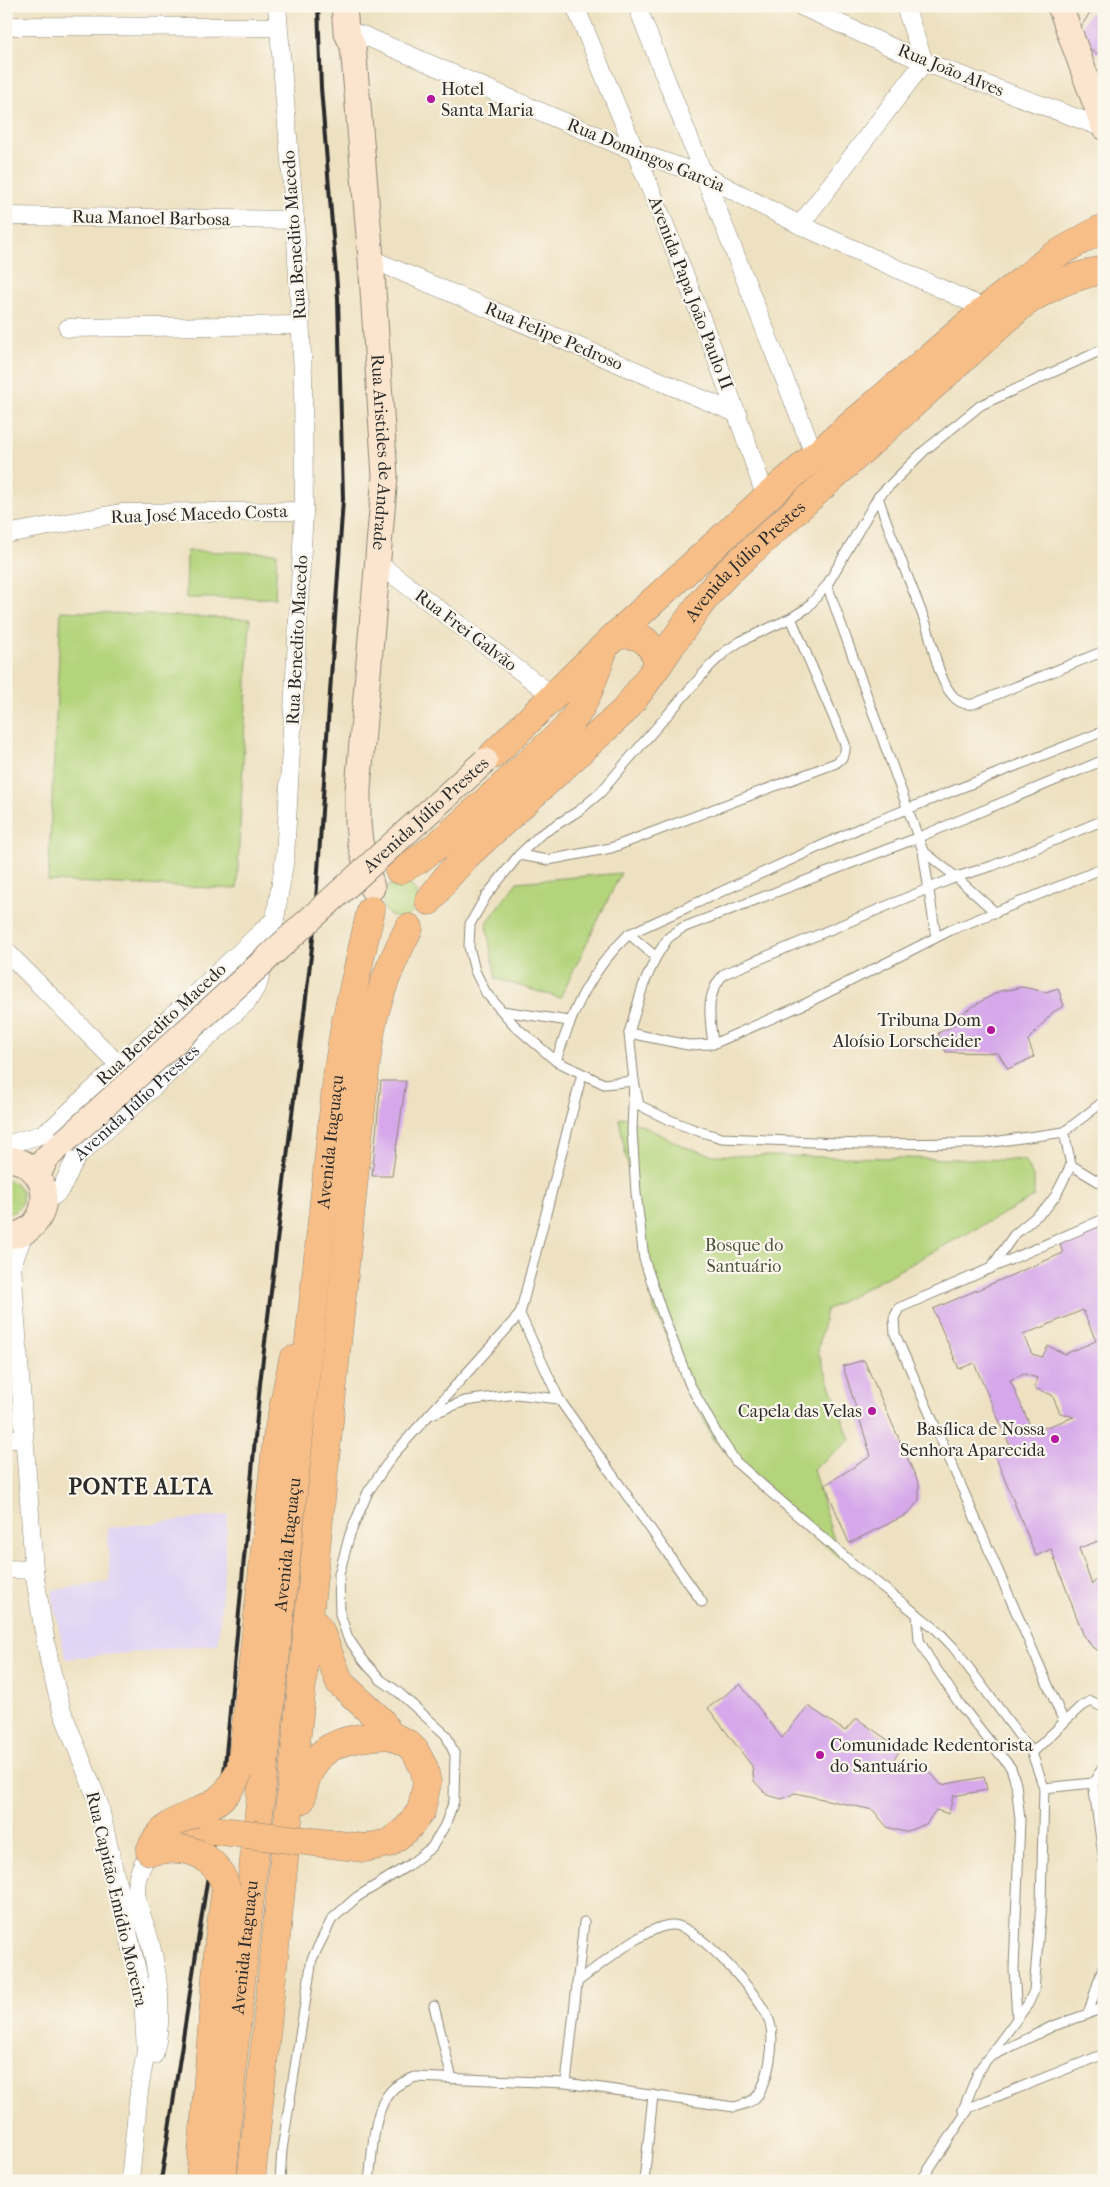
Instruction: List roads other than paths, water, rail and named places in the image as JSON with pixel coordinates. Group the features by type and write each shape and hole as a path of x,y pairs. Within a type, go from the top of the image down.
{"main road":[{"name":"Rua Aristides de Andrade","path":"344,6 352,37 371,259 385,476 358,789 358,824 365,857 378,867 383,885"},
{"name":"Rua Aristides de Andrade","path":"352,37 356,6"},
{"path":"1060,6 1104,127"},
{"name":"Avenida Júlio Prestes","path":"429,901 466,856 624,711 637,696 670,645 711,589 828,457 986,309 1052,257 1102,232"},
{"name":"Avenida Júlio Prestes","path":"36,1160 489,758 610,642 766,498 828,457 1022,305 1057,284 1084,274 1104,270"},
{"path":"1022,305 1076,285 1104,281"},
{"path":"610,642 626,634 640,637 651,647 659,664"},
{"name":"Avenida Júlio Prestes","path":"383,885 439,844 565,730 577,716 610,642"},
{"path":"489,758 544,728 637,696"},
{"path":"409,872 417,876 424,883 429,901 423,918 409,928 390,929 382,925 383,885 409,872"},
{"name":"Avenida Itaguaçu","path":"222,2181 234,2048 338,1069 345,1025 383,885"},
{"name":"Avenida Itaguaçu","path":"251,2181 361,1110 372,1026 390,969 409,928"},
{"path":"16,1233 39,1218 45,1200 36,1160"},
{"path":"150,1851 156,1837 170,1825 224,1796 240,1770 277,1438 300,1324 314,1298"},
{"path":"150,1851 169,1835 181,1831 196,1830 364,1848 389,1843 406,1829 421,1811 426,1783 424,1768 415,1751 408,1744 390,1735 381,1720 340,1683 320,1631 309,1616"},
{"path":"287,1830 294,1821 299,1808 305,1778 310,1768 322,1754 346,1740 390,1735"},
{"path":"150,1851 179,1848 198,1854 218,1868 224,1878 226,1888 219,1940 200,2181"},
{"path":"234,2048 264,2045"}],"street":[{"name":"Rua Benedito Macedo","path":"6,1145 48,1131 275,919 285,858 304,511 303,374 295,220 277,27 277,6"},
{"name":"Avenida Papa João Paulo II","path":"575,6 636,152 738,414 766,498"},
{"path":"637,6 703,175 828,457"},
{"name":"Rua João Alves","path":"801,6 924,62 1104,127"},
{"path":"800,225 924,62 904,6"},
{"path":"6,26 277,27"},
{"name":"Rua Domingos Garcia","path":"352,37 636,152 703,175 800,225 986,309"},
{"name":"Rua Manoel Barbosa","path":"6,216 295,220"},
{"name":"Rua Felipe Pedroso","path":"371,259 738,414"},
{"path":"68,328 300,325"},
{"name":"Rua José Macedo Costa","path":"6,534 120,513 304,511"},
{"name":"Rua Frei Galvão","path":"378,564 553,696"},
{"name":"Avenida Júlio Prestes","path":"45,1200 53,1197 60,1191 70,1166 80,1154 247,1002 259,982 275,919"},
{"path":"6,951 119,1065"},
{"name":"Rua Capitão Emídio Moreira","path":"16,1233 9,1259 34,1570 50,1665 62,1710 100,1804 143,1998 146,2051 135,2128 130,2181"},
{"path":"6,1438 24,1439"},
{"path":"6,1569 34,1570"},
{"path":"135,2128 156,2045 160,1987 136,1891 137,1878 150,1851"}],"lane":[{"path":"634,1081 604,1084 556,1061 516,1026 486,993 475,971 469,947 470,924 486,896 519,854 540,835 580,810 602,792 653,731 726,650 791,618 807,608 827,585 878,497 924,451 981,405 1104,349"},
{"path":"878,497 888,528 926,625 943,677 952,695 959,701 966,705 973,704 1104,651"},
{"path":"827,585 923,851 936,937"},
{"path":"519,854 548,860 611,848 836,763 844,758 845,744 791,618"},
{"path":"556,1061 569,1021 595,971 608,953 629,934 862,827 1104,731"},
{"path":"1104,760 917,838 682,928 668,938 656,957 643,986 629,1033 634,1081 639,1105 653,1113 722,1138 860,1144 986,1143 1064,1132 1104,1101"},
{"path":"713,1044 710,996 714,984 724,974 956,877 992,866 1104,820"},
{"path":"923,851 956,877 996,913"},
{"path":"629,1033 688,1045 713,1044 807,1003 936,937 1104,868"},
{"path":"629,934 656,957"},
{"path":"502,1011 569,1021"},
{"path":"280,2181 282,2150 312,1959 332,1918 357,1897 410,1865 432,1847 445,1825 454,1801 455,1755 446,1735 397,1691 381,1680 364,1661 348,1638 340,1614 339,1574 350,1534 368,1492 393,1455 427,1416 483,1358 520,1314 582,1074"},
{"path":"634,1081 632,1130 635,1184 644,1259 661,1310 690,1385 716,1432 736,1462 852,1563 937,1630 954,1648 1032,1753 1044,1788 1042,1904 1034,1991 972,2084 963,2110"},
{"path":"990,1269 1014,1235 1046,1208 1056,1195 1071,1164 1064,1132"},
{"path":"1071,1164 1104,1185"},
{"path":"1064,1722 895,1334 894,1318 899,1308 1104,1219"},
{"path":"520,1314 560,1399 702,1602"},
{"path":"427,1416 465,1401 516,1394 560,1399"},
{"path":"917,1614 919,1640 929,1658 959,1702 1011,1768 1016,1784 1020,1820 1014,1969 1017,2018"},
{"path":"1032,1753 1079,1708 1091,1702 1104,1708"},
{"path":"1104,1766 1093,1783 1104,1861"},
{"path":"1044,1788 1093,1783"},
{"path":"566,2083 584,1922"},
{"path":"369,2181 382,2102 395,2087 415,2077 566,2083 734,2107 745,2105 756,2097 766,2080 772,2039 770,2023 762,2005 746,1984 703,1941 688,1929 673,1925 656,1929 633,1941 577,1982"},
{"path":"1088,2014 1104,1964"},
{"path":"434,2006 452,2079"},
{"path":"988,2058 1052,2026 1104,2007"},
{"path":"963,2110 1104,2054"},
{"path":"644,2181 653,2095"},
{"path":"921,2181 968,2110 963,2110"}],"railway":[{"path":"161,2181 225,1765 260,1384 314,930 343,499 338,298 321,88 318,6"}],"place":[{"name":"Hotel Santa Maria","path":"431,99"},
{"name":"Tribuna Dom Aloísio Lorscheider","path":"991,1030"},
{"name":"Capela das Velas","path":"872,1411"},
{"name":"Basílica de Nossa Senhora Aparecida","path":"1055,1439"},
{"name":"Comunidade Redentorista do Santuário","path":"820,1755"}],"district":[{"name":"PONTE ALTA","path":"141,1486"}],"park label":[{"name":"Bosque do Santuário","path":"744,1255"}]}
